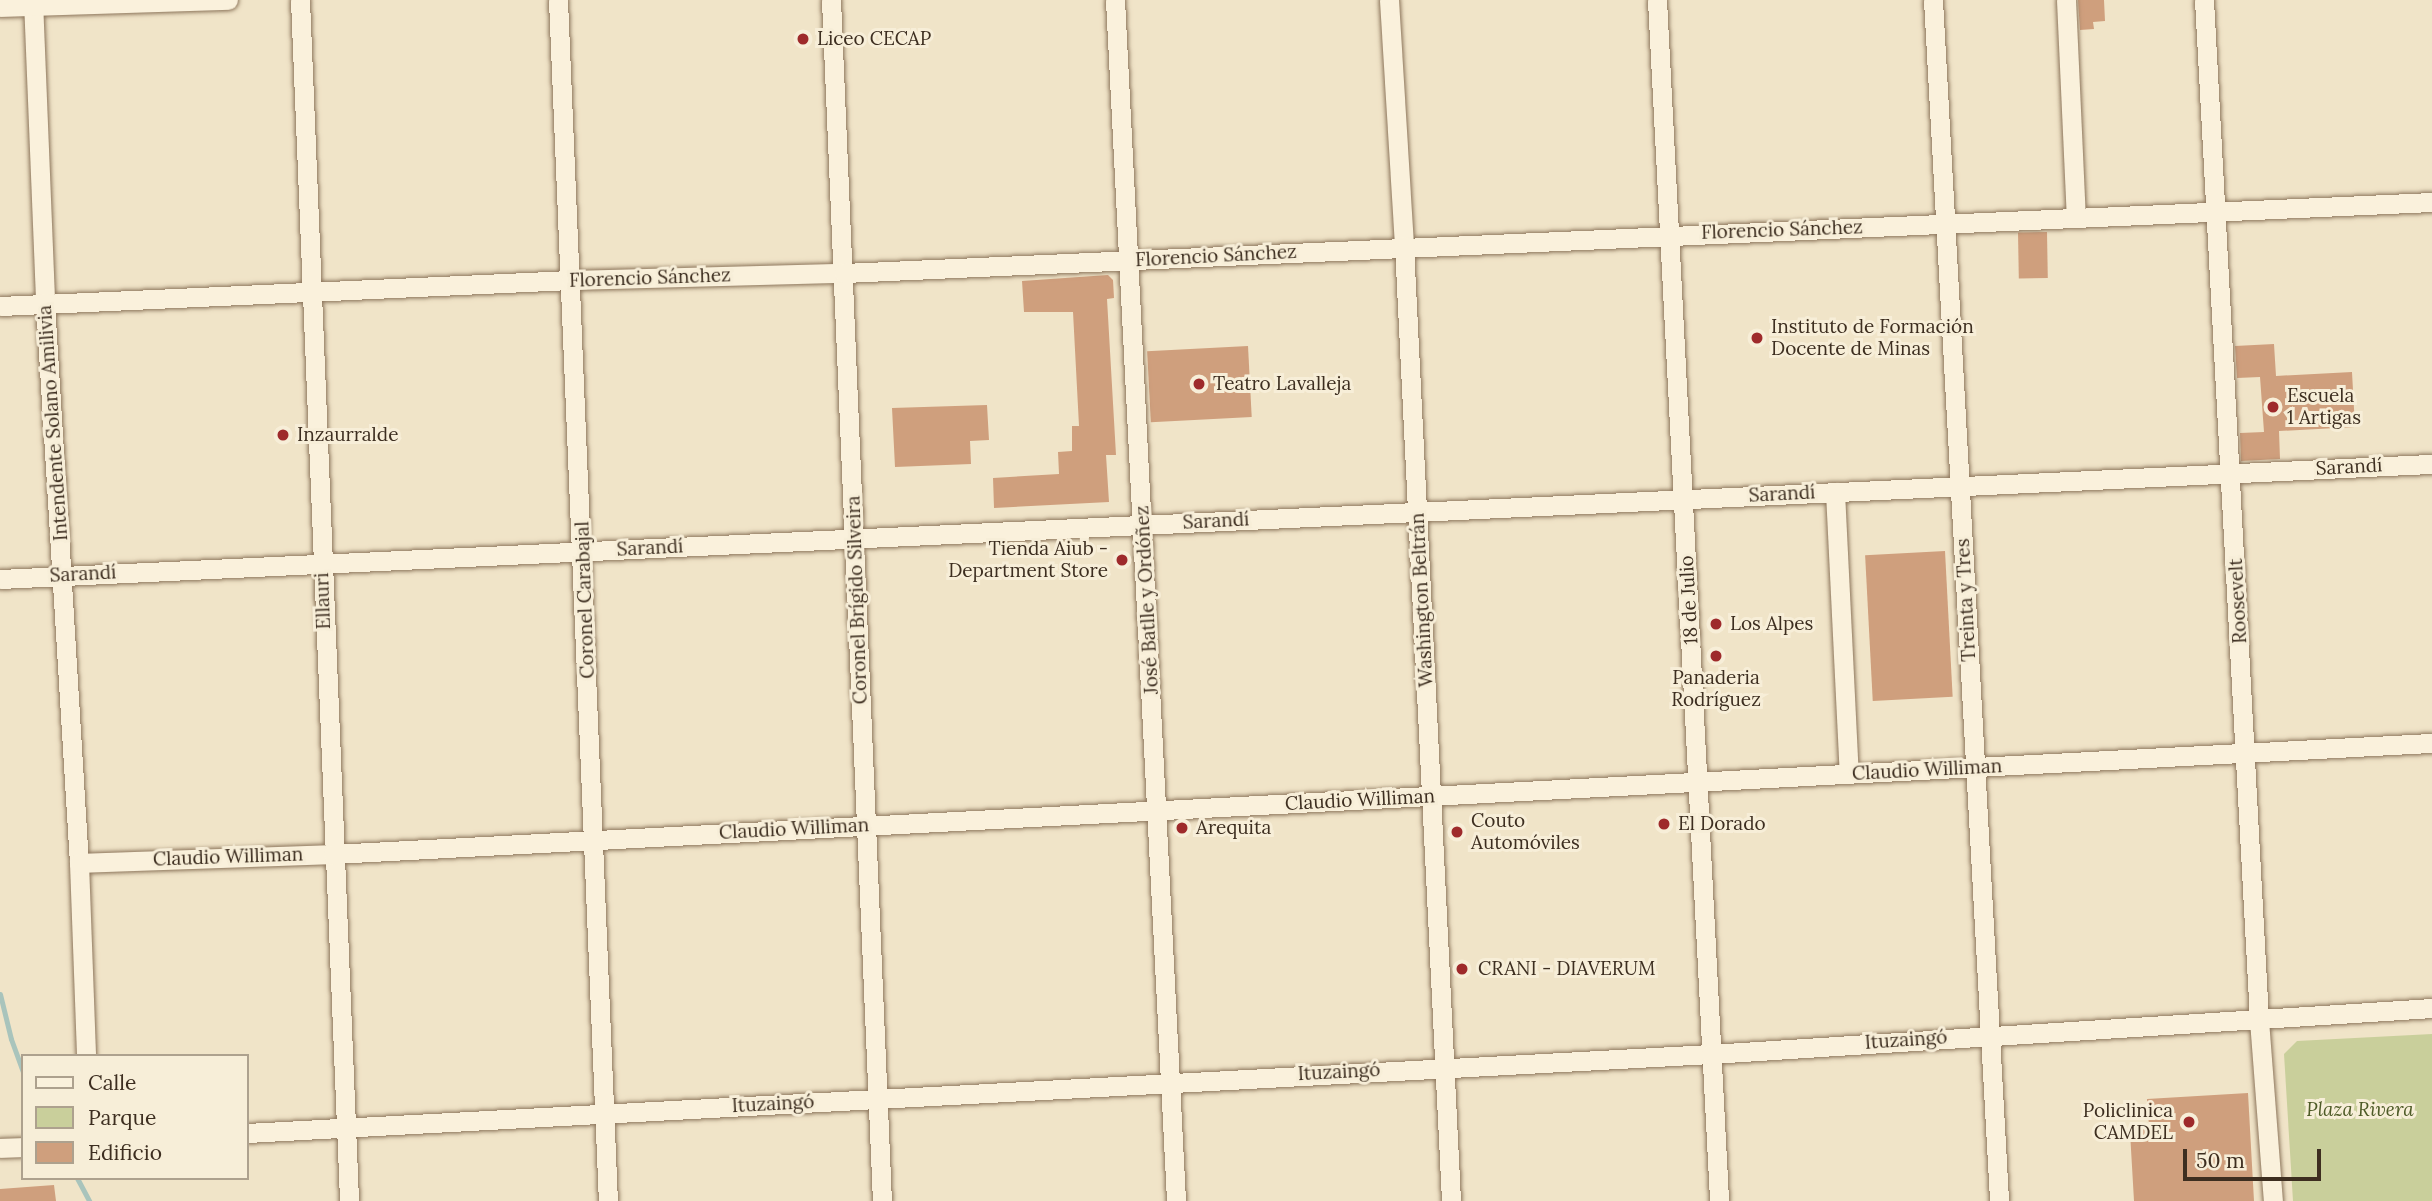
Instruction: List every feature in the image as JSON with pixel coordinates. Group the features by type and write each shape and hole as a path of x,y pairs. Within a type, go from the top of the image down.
{"street":[{"path":"0,7 33,3 228,0"},
{"name":"Ellauri","path":"300,0 349,1201"},
{"name":"Coronel Carabajal","path":"558,0 608,1201"},
{"name":"Coronel Brígido Silveira","path":"831,0 882,1201"},
{"name":"José Batlle y Ordóñez","path":"1115,0 1126,261 1144,524 1175,1201"},
{"name":"Washington Beltrán","path":"1389,0 1418,512 1442,1066 1451,1201"},
{"name":"18 de Julio","path":"1657,0 1719,1201"},
{"name":"Treinta y Tres","path":"1933,0 1999,1201"},
{"path":"2066,0 2076,218"},
{"name":"Roosevelt","path":"2204,0 2259,1020 2273,1201"},
{"name":"Intendente Solano Amilivia","path":"33,3 45,303 79,863 86,1054"},
{"name":"Florencio Sánchez","path":"0,306 571,280 844,273 1126,261 1404,246 2432,202"},
{"name":"Sarandí","path":"0,579 2432,464"},
{"path":"1835,492 1849,774"},
{"name":"Claudio Williman","path":"79,863 333,854 2432,743"},
{"name":"Ituzaingó","path":"248,1133 1442,1066 1711,1054 1989,1034 2432,1008"},
{"path":"0,1149 21,1147"}],"green space":[{"name":"Plaza Rivera","path":"2432,1034 2432,1201 2293,1201 2284,1054 2297,1041"}],"building":[{"path":"2078,0 2104,0 2105,21 2093,22 2094,29 2080,30"},
{"path":"2047,232 2048,278 2019,278 2018,233"},
{"path":"1108,275 1113,280 1114,298 1107,299 1116,455 1106,455 1109,502 994,508 993,478 1059,474 1058,452 1072,451 1072,426 1079,426 1073,312 1024,312 1022,281"},
{"path":"2274,344 2276,376 2352,372 2355,427 2279,431 2280,459 2241,461 2240,433 2264,432 2260,377 2237,378 2235,346"},
{"name":"Teatro Lavalleja","path":"1248,346 1252,417 1151,422 1147,351"},
{"path":"987,405 989,440 970,441 971,464 895,467 892,408"},
{"path":"1945,551 1953,697 1873,701 1865,555"},
{"path":"2248,1093 2254,1201 2134,1201 2130,1132 2149,1126 2147,1099"},
{"path":"54,1185 56,1201 0,1201 0,1189"}],"waterway":[{"path":"0,994 21,1066"},
{"path":"78,1180 89,1201"}],"place":[{"name":"Liceo CECAP","path":"803,39"},
{"name":"Instituto de Formación Docente de Minas","path":"1757,338"},
{"name":"Teatro Lavalleja","path":"1199,384"},
{"name":"Escuela 1 Artigas","path":"2273,407"},
{"name":"Inzaurralde","path":"283,435"},
{"name":"Tienda Aiub - Department Store","path":"1122,560"},
{"name":"Los Alpes","path":"1716,624"},
{"name":"Panaderia Rodríguez","path":"1716,656"},
{"name":"El Dorado","path":"1664,824"},
{"name":"Arequita","path":"1182,828"},
{"name":"Couto Automóviles","path":"1457,832"},
{"name":"CRANI - DIAVERUM","path":"1462,969"},
{"name":"Policlinica CAMDEL","path":"2189,1122"}]}
